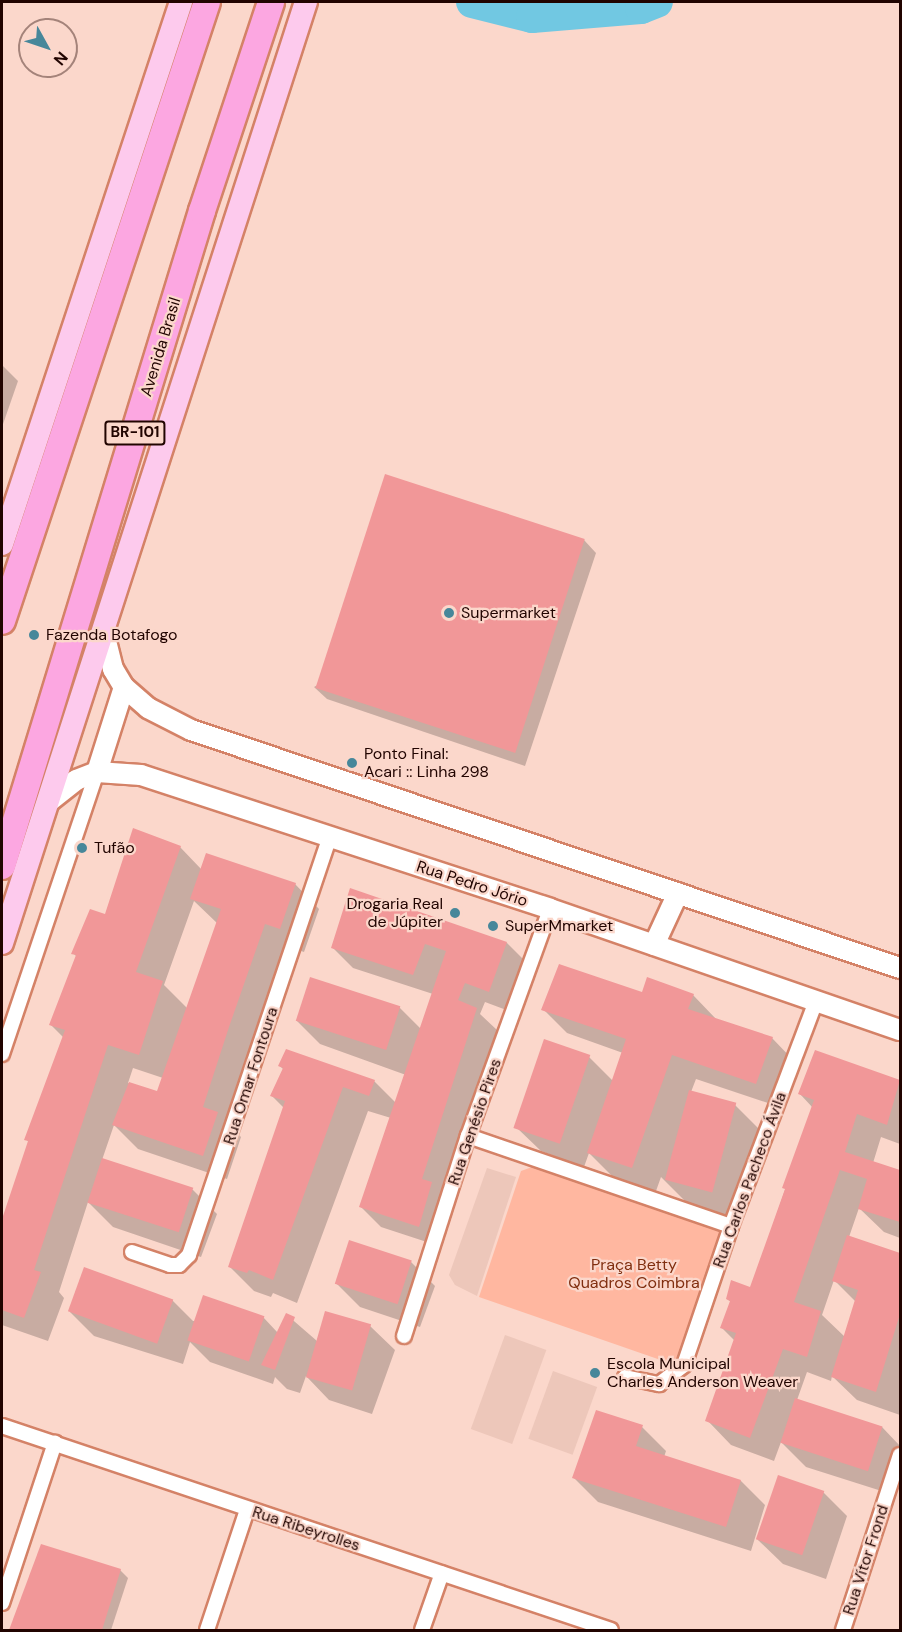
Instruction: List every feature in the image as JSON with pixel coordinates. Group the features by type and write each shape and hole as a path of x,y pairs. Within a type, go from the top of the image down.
{"highway":[{"path":"2,621 207,2"},
{"name":"Avenida Brasil","path":"2,866 76,634 202,211 271,2"}],"main road":[{"path":"2,544 181,2"},
{"name":"Avenida Brasil","path":"2,944 306,2"},
{"path":"104,633 113,669 124,687 148,708 191,730 900,968"},
{"path":"97,772 124,687"},
{"name":"Rua Pedro Jório","path":"47,803 76,780 97,772 141,775 550,909 900,1030"},
{"path":"654,945 678,893"}],"street":[{"path":"2,1054 97,772"},
{"name":"Rua Omar Fontoura","path":"132,1252 170,1265 178,1265 189,1255 330,836"},
{"name":"Rua Genésio Pires","path":"404,1336 468,1136 550,909"},
{"name":"Rua Carlos Pacheco Ávila","path":"625,1377 659,1384 684,1365 731,1226 816,1001"},
{"path":"468,1136 731,1226"},
{"name":"Rua Ribeyrolles","path":"2,1426 247,1510 611,1630"},
{"path":"2,1603 55,1443"},
{"name":"Rua Vítor Frond","path":"843,1630 900,1455"},
{"path":"207,1630 247,1510"},
{"path":"422,1630 442,1573"}],"shaded area":[{"path":"487,1168 516,1177 477,1296 455,1285 449,1275"},
{"path":"505,1335 546,1350 512,1444 471,1429"},
{"path":"553,1371 597,1387 573,1455 528,1439"}],"green space":[{"name":"Praça Betty Quadros Coimbra","path":"535,1166 720,1227 722,1240 683,1354 675,1365 479,1297 521,1171"}],"building":[{"name":"Supermarket","path":"385,474 585,539 515,753 315,688"},
{"path":"133,828 181,846 136,972 163,981 139,1055 108,1045 34,1270 41,1272 24,1318 2,1310 2,1219 28,1141 24,1140 65,1030 49,1025 76,955 71,954 90,909 105,914"},
{"path":"206,853 296,883 280,929 265,924 229,1027 203,1107 218,1112 203,1156 112,1125 129,1082 157,1091 221,909 190,899"},
{"path":"350,888 507,942 489,992 465,983 458,1000 477,1008 422,1179 432,1182 419,1227 359,1207 446,951 425,944 413,975 331,948"},
{"path":"559,964 642,992 647,977 694,994 688,1009 773,1037 756,1084 672,1055 632,1168 587,1153 626,1039 541,1010"},
{"path":"310,977 400,1006 386,1050 296,1021"},
{"path":"544,1039 590,1055 560,1144 513,1128"},
{"path":"286,1049 375,1080 369,1096 343,1087 273,1280 249,1270 247,1273 228,1267 285,1101 270,1096 283,1068 278,1066"},
{"path":"815,1050 900,1080 887,1125 857,1114 845,1152 900,1170 900,1222 858,1209 867,1179 840,1170 794,1302 821,1311 807,1357 783,1349 750,1438 705,1421 736,1333 720,1328 730,1301 726,1299 731,1280 750,1287 785,1189 782,1188 814,1100 798,1094"},
{"path":"689,1090 736,1103 712,1193 665,1180"},
{"path":"102,1158 193,1188 179,1232 87,1203"},
{"path":"847,1235 900,1253 900,1314 876,1392 831,1377 858,1290 832,1281"},
{"path":"349,1240 412,1260 398,1304 335,1284"},
{"path":"84,1267 173,1299 157,1344 68,1311"},
{"path":"203,1295 264,1316 249,1362 187,1340"},
{"path":"325,1311 371,1324 352,1391 306,1377"},
{"path":"286,1313 295,1317 275,1370 261,1365"},
{"path":"795,1398 882,1426 868,1471 780,1443"},
{"path":"596,1410 643,1425 636,1446 741,1480 726,1527 572,1478"},
{"path":"778,1475 824,1491 802,1555 756,1539"},
{"path":"41,1544 121,1569 102,1630 9,1630"}],"waterway":[{"path":"472,2 532,17 641,8 657,2"}],"place":[{"name":"Supermarket","path":"449,613"},
{"name":"Fazenda Botafogo","path":"34,635"},
{"name":"Ponto Final: Acari :: Linha 298","path":"352,763"},
{"name":"Tufão","path":"82,848"},
{"name":"Drogaria Real de Júpiter","path":"455,913"},
{"name":"SuperMmarket","path":"493,926"},
{"name":"Escola Municipal Charles Anderson Weaver","path":"595,1373"}]}
